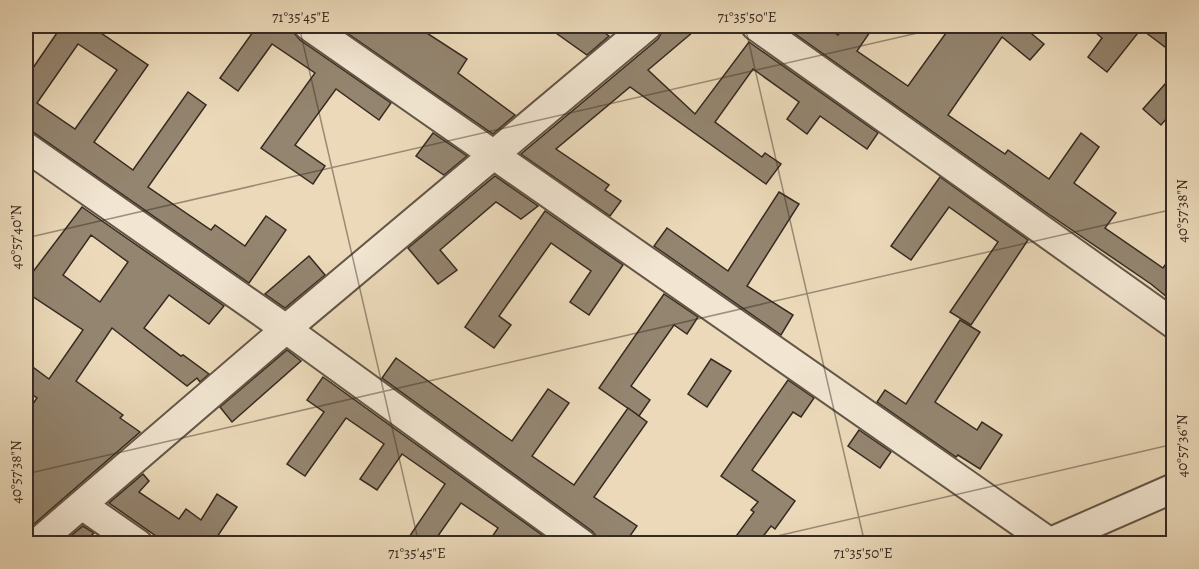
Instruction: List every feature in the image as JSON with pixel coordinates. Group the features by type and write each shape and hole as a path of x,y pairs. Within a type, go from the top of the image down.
{"street":[{"path":"309,26 1048,543 1173,488"},
{"path":"36,543 286,329 647,26"},
{"path":"756,26 1173,324"},
{"path":"26,147 286,329 582,543"},
{"path":"82,505 138,543"}],"building":[{"path":"52,26 106,26 101,33 148,65 94,142 133,170 188,92 206,105 148,187 211,230 215,225 245,246 266,216 286,230 249,283 26,127 26,78 59,30","holes":["78,44 117,70 75,129 37,103"]},
{"path":"243,26 293,26 294,33 300,40 391,103 379,120 336,89 295,145 325,166 313,184 261,148 315,73 272,44 238,91 220,78 253,32"},
{"path":"337,26 416,26 467,59 458,73 515,115 493,134"},
{"path":"546,26 595,26 609,36 587,55"},
{"path":"663,26 700,26 648,70 695,114 749,42 878,133 867,149 820,116 807,134 787,119 799,102 753,69 715,122 762,157 765,153 781,164 766,184 630,87 556,149 609,185 605,190 621,201 610,216 521,154 658,39"},
{"path":"784,26 824,26 838,35 845,26 874,26 857,51 908,86 951,26 1040,26 1032,34 1044,44 1030,60 1002,37 948,115 1005,154 1008,150 1049,179 1081,133 1099,147 1074,183 1116,213 1105,228 1163,268 1173,254 1173,302 1151,284"},
{"path":"1088,26 1173,26 1173,53 1141,29 1107,72 1088,57 1102,38"},
{"path":"1173,75 1173,111 1161,125 1143,109"},
{"path":"433,133 467,156 444,175 416,156"},
{"path":"495,176 538,206 521,219 496,202 440,250 457,270 438,284 408,248"},
{"path":"940,177 1028,240 971,325 950,312 998,242 949,207 911,260 891,246"},
{"path":"779,192 799,204 747,286 793,315 781,335 654,246 667,228 728,271"},
{"path":"82,207 224,306 209,324 169,295 144,328 209,374 200,382 197,378 187,386 112,328 76,381 123,415 120,418 140,432 26,531 26,414 37,398 26,390 26,362 49,379 83,330 26,292 26,281","holes":["91,235 128,262 100,302 63,275"]},
{"path":"545,211 623,265 589,315 570,302 591,271 551,243 499,316 511,325 494,348 465,327"},
{"path":"309,256 325,275 285,308 265,294"},
{"path":"664,294 698,317 687,334 674,325 631,386 650,400 639,416 599,388"},
{"path":"960,320 980,332 935,402 977,430 982,422 1002,435 980,469 958,455 956,457 877,402 885,390 906,404"},
{"path":"287,350 301,361 232,422 220,407"},
{"path":"396,358 512,441 548,389 569,403 532,456 574,485 628,408 647,422 594,497 637,526 625,543 598,543 592,531 382,378"},
{"path":"711,359 731,371 707,407 688,394"},
{"path":"323,377 553,543 488,543 498,528 461,503 433,543 405,543 445,484 402,454 377,490 360,479 384,444 346,418 305,476 287,464 324,412 307,400"},
{"path":"788,380 814,398 801,417 793,412 752,470 795,501 775,529 771,526 758,543 731,543 754,512 751,510 758,502 721,476"},
{"path":"859,430 891,452 880,468 848,446"},
{"path":"143,474 149,481 139,492 179,519 186,509 201,520 217,494 237,507 213,543 166,543 109,503"},
{"path":"83,526 94,533 82,543 62,543"}]}
